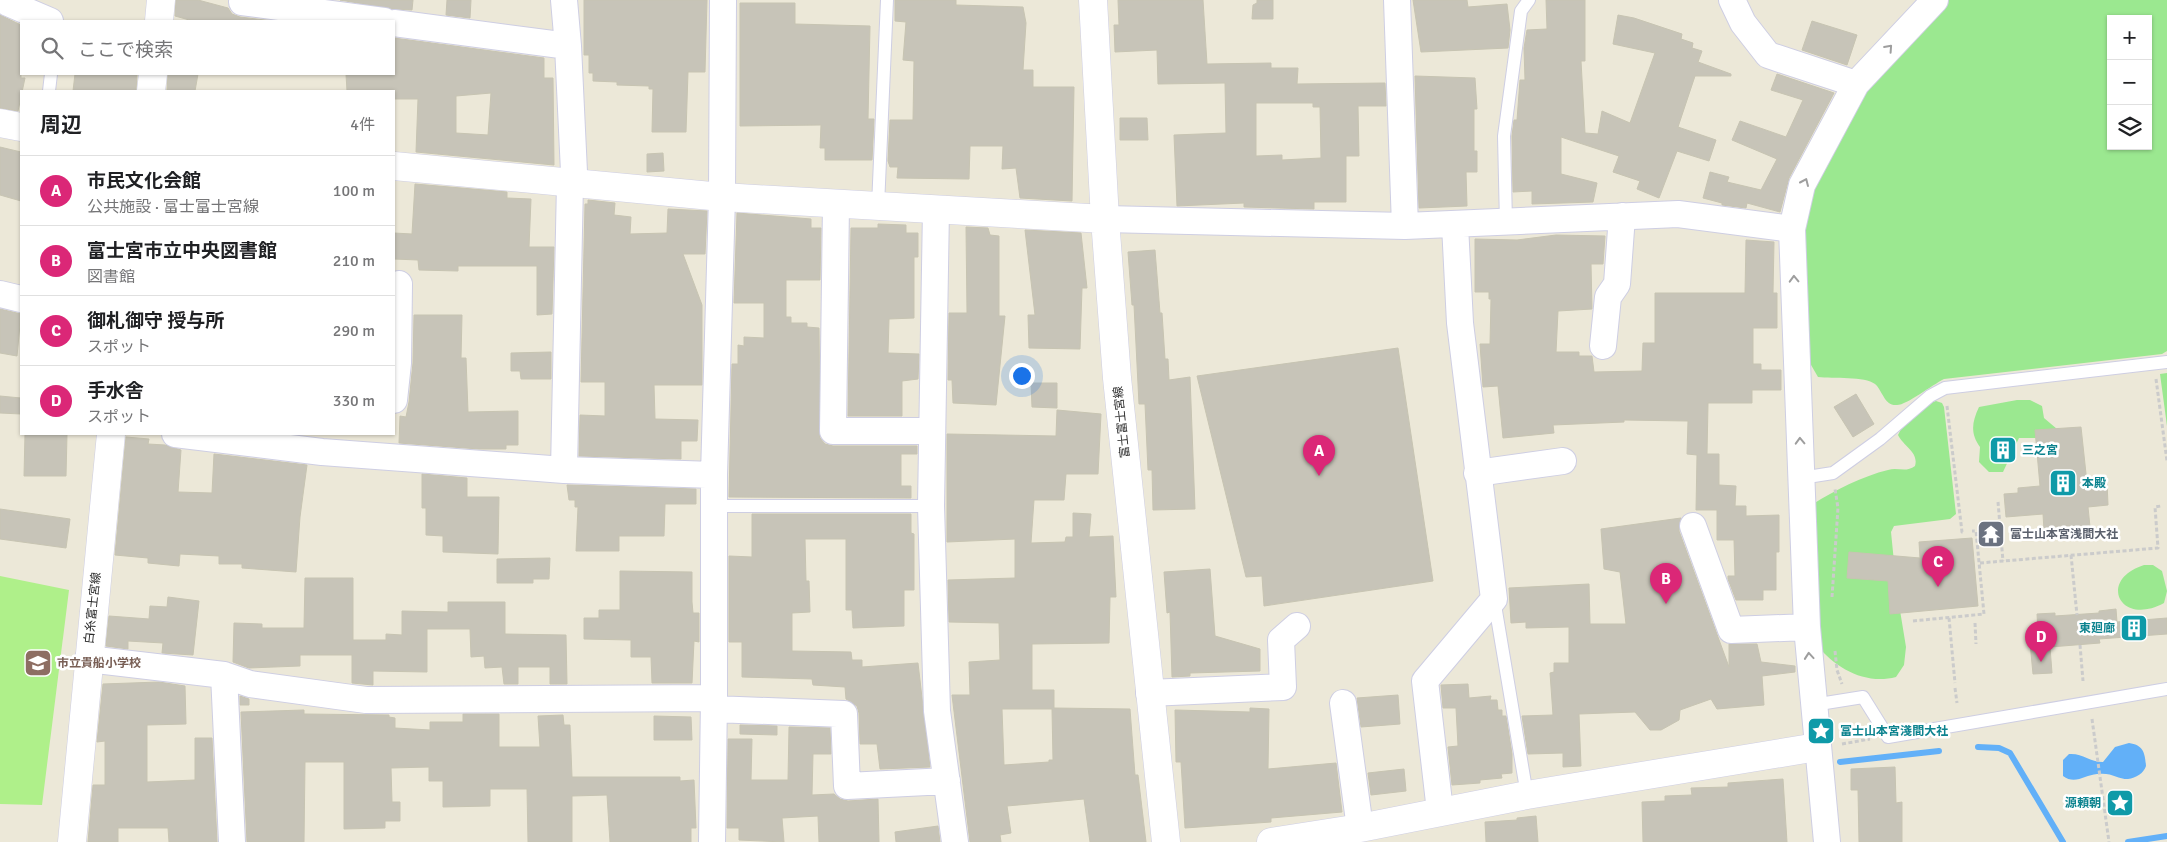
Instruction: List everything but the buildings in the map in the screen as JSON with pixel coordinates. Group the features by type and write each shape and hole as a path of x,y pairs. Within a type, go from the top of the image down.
{"street":[{"path":"9,0 8,3 48,20"},
{"path":"159,20 161,0"},
{"path":"564,0 574,172 570,183 564,470"},
{"path":"712,842 714,704 713,506 722,197 723,0"},
{"name":"富士富士宮線","path":"1093,0 1105,219 1117,378 1166,842"},
{"path":"1397,0 1405,226"},
{"path":"1732,0 1743,23 1768,55 1856,84"},
{"path":"1827,842 1829,746 1813,705 1807,626 1792,229 1802,185 1856,84 1935,0"},
{"path":"242,2 377,20"},
{"path":"395,23 568,46"},
{"path":"151,90 153,75"},
{"path":"0,123 20,127"},
{"path":"395,166 722,197 1105,219 1405,226 1678,214 1792,229"},
{"path":"836,204 833,431 932,431"},
{"path":"936,209 931,506 937,711 955,842"},
{"path":"1603,346 1608,297 1617,284 1622,216"},
{"path":"1440,811 1425,681 1494,599 1460,323 1455,225"},
{"path":"395,391 398,363 399,284"},
{"path":"0,294 20,299"},
{"name":"白糸富士宮線","path":"72,842 111,435"},
{"path":"195,435 388,445 564,470 714,475"},
{"path":"1477,473 1563,461"},
{"path":"1693,526 1730,630 1807,626"},
{"path":"1149,693 1283,687 1282,640 1297,626"},
{"path":"88,659 224,674 250,684 366,700 714,704 844,714 847,786 947,781"},
{"path":"224,674 232,842"},
{"path":"1343,703 1360,828"},
{"path":"1272,842 1360,828 1526,795 1829,746"}],"lane":[{"path":"878,206 887,0"},
{"path":"1506,223 1504,136 1521,12 1529,0"},
{"path":"49,90 51,75"},
{"path":"1801,478 1832,474 1880,439 1930,396 1945,388 2167,362"},
{"path":"713,506 931,506"},
{"path":"1494,599 1526,795"},
{"path":"1813,705 1862,696 1888,737 2167,689"}],"path":[{"path":"2154,363 2167,461"},
{"path":"1945,388 1962,532 1965,532"},
{"path":"1832,474 1838,508 1832,604"},
{"path":"1998,502 2003,561"},
{"path":"1980,563 2158,548 2154,506 2161,506"},
{"path":"1913,621 1984,614 1976,531 1972,531"},
{"path":"2071,555 2077,615"},
{"path":"1948,618 1955,683"},
{"path":"1975,623 1976,644"},
{"path":"1834,642 1838,670 1848,699"},
{"path":"2080,645 2083,681"},
{"path":"1955,688 1957,703"},
{"path":"2090,703 2110,842"},
{"path":"1829,746 1864,740"}],"green space":[{"path":"1947,0 2167,0 2167,351 2162,354 1944,379 1913,398 1897,405 1886,401 1878,387 1870,381 1818,377 1807,358 1804,226 1807,205 1818,178 1865,90"},
{"path":"2167,373 2167,426 2160,374"},
{"path":"2017,400 2030,400 2042,406 2044,418 2057,429 2046,438 2019,438 2003,472 1989,472 1979,462 1980,447 1973,432 1977,412 1979,407"},
{"path":"1936,401 1942,403 1944,407 1956,514 1950,519 1894,526 1891,532 1897,592 1906,647 1904,665 1896,677 1874,679 1863,677 1842,668 1817,645 1813,504 1869,476 1888,470 1905,470 1915,466 1916,461 1913,453 1898,435 1901,429 1930,403"},
{"path":"2144,565 2153,565 2162,571 2167,591 2164,603 2149,609 2136,609 2126,605 2120,599 2118,590 2121,581 2130,572"},
{"path":"0,576 69,590 42,805 0,804"}],"water":[{"path":"2129,743 2140,747 2145,757 2145,769 2137,776 2124,779 2102,774 2072,780 2063,776 2063,760 2069,754 2103,762 2115,747"}],"waterway":[{"path":"1978,747 1999,748 2010,753 2063,842"},
{"path":"1840,762 1939,751"},
{"path":"2128,842 2167,836"}],"place":[{"name":"三之宮","path":"2003,450"},
{"name":"市民文化会館","path":"1319,476"},
{"name":"本殿","path":"2063,483"},
{"name":"富士山本宮浅間大社","path":"1991,534"},
{"name":"御札御守 授与所","path":"1938,587"},
{"name":"富士宮市立中央図書館","path":"1666,604"},
{"name":"東廻廊","path":"2134,628"},
{"name":"手水舎","path":"2041,662"},
{"name":"市立貴船小学校","path":"38,663"},
{"name":"冨士山本宮淺間大社","path":"1821,731"},
{"name":"源頼朝","path":"2120,803"}]}
